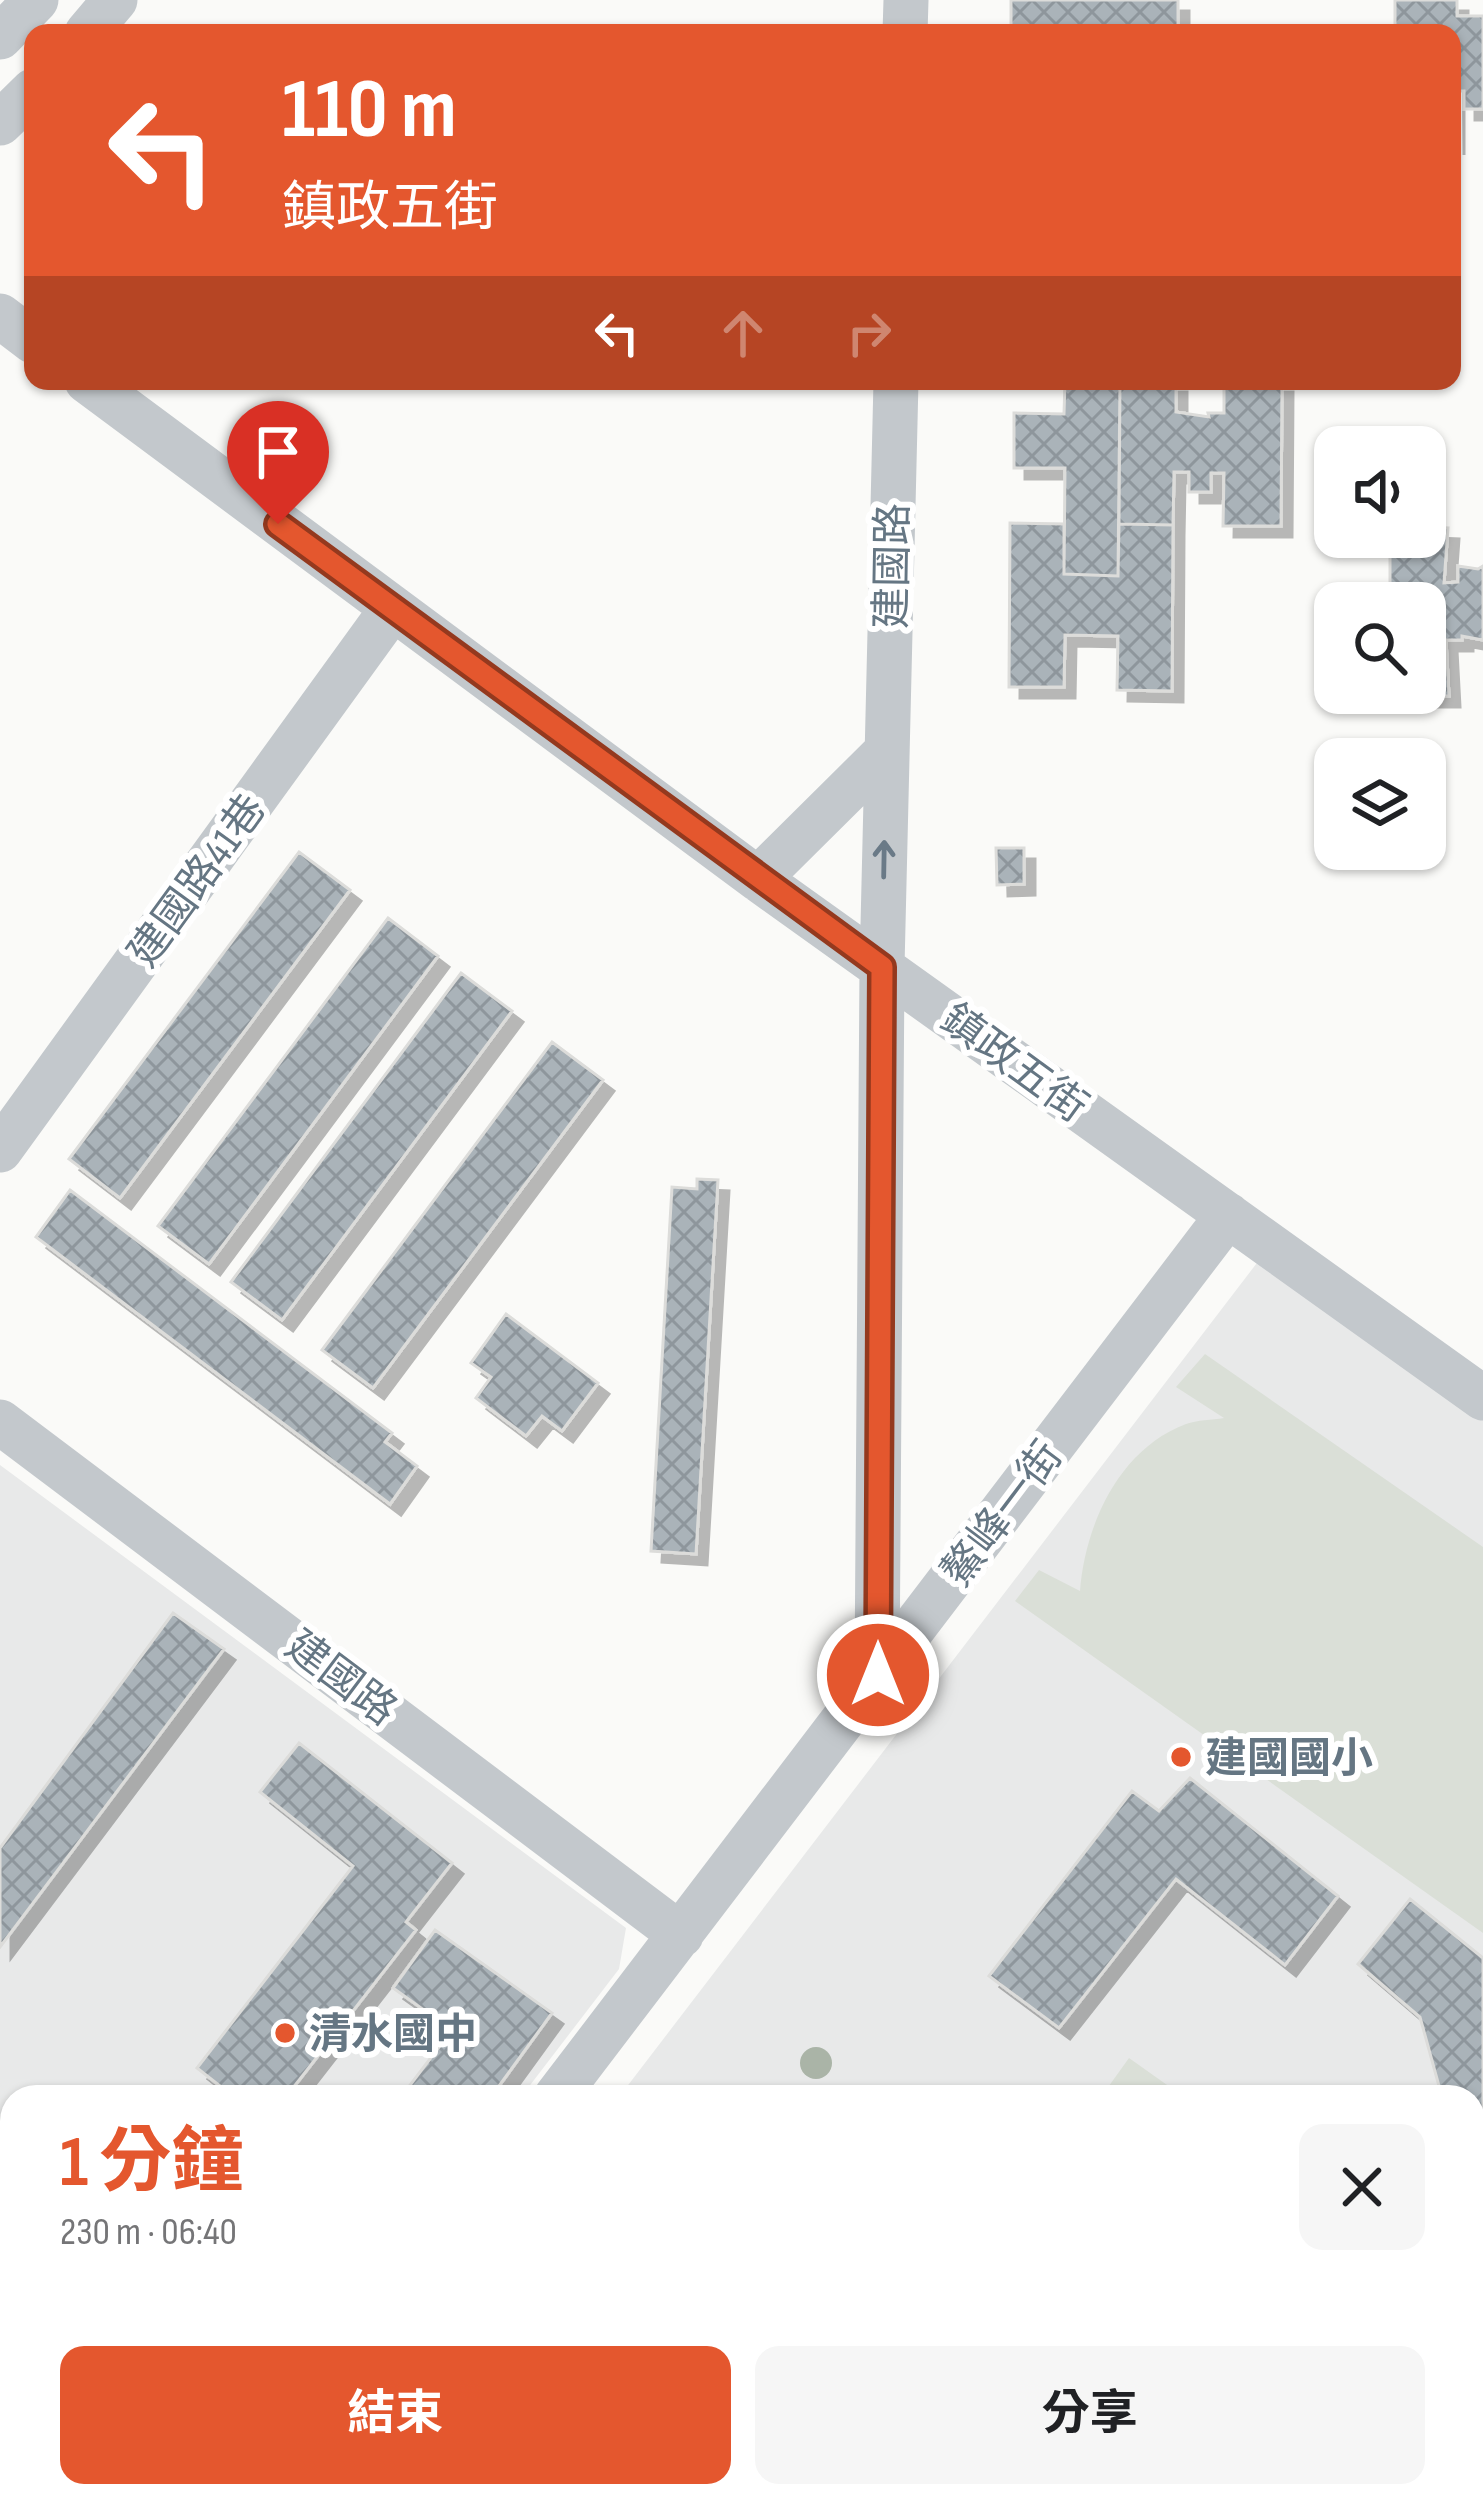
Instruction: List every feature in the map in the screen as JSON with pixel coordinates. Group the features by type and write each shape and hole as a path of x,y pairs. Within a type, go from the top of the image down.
{"street":[{"path":"0,38 36,0"},
{"path":"95,24 115,0"},
{"path":"0,123 24,100"},
{"path":"0,316 24,334"},
{"name":"鎮政五街","path":"99,390 758,879 1483,1398"},
{"name":"建國路","path":"878,1675 882,967 896,390"},
{"name":"建國路41巷","path":"0,1150 392,609"},
{"path":"758,879 887,751"},
{"name":"鰲峰一街","path":"565,2085 1228,1215"},
{"name":"建國路","path":"0,1422 681,1934"}],"shaded area":[{"name":"建國國小","path":"1263,1255 1483,1417 1483,2085 628,2085"},
{"path":"1205,1354 1483,1547 1483,1933 1015,1601 1039,1570 1080,1591 1098,1516 1124,1470 1162,1436 1190,1423 1224,1418 1176,1387"},
{"name":"清水國中","path":"0,1465 626,1928 619,1969 530,2085 0,2085"},
{"path":"1129,2058 1167,2085 1110,2085"}],"building":[{"path":"1011,0 1178,0 1178,24 1011,24"},
{"path":"1395,0 1457,0 1457,16 1483,16 1483,109 1464,109 1461,24 1395,24"},
{"path":"1065,390 1120,390 1118,576 1064,574 1065,468 1014,468 1014,413 1064,414"},
{"path":"1120,390 1176,390 1176,412 1209,417 1208,413 1224,413 1224,390 1282,390 1281,526 1223,526 1224,473 1211,473 1211,492 1189,492 1189,472 1174,472 1173,525 1119,524"},
{"path":"1010,523 1064,524 1064,574 1118,576 1119,524 1173,525 1172,691 1117,690 1118,636 1065,635 1064,687 1009,687"},
{"path":"1390,558 1446,558 1444,582 1390,582"},
{"path":"1458,566 1483,566 1483,640 1462,636 1462,640 1446,640 1446,583 1458,582"},
{"path":"996,848 1024,848 1024,884 997,885"},
{"path":"299,852 350,890 120,1198 69,1159"},
{"path":"388,918 438,956 209,1264 158,1226"},
{"path":"461,973 512,1011 282,1320 231,1282"},
{"path":"552,1042 603,1080 373,1388 322,1350"},
{"path":"697,1179 718,1180 696,1554 651,1551 672,1187 697,1189"},
{"path":"70,1190 392,1433 385,1442 417,1466 390,1504 36,1237"},
{"path":"506,1314 598,1383 562,1431 542,1416 526,1436 476,1398 491,1377 471,1363"},
{"path":"173,1613 224,1649 0,1947 0,1848"},
{"path":"299,1743 452,1863 406,1922 416,1930 295,2085 219,2085 197,2068 353,1866 260,1792"},
{"path":"1190,1778 1338,1896 1285,1965 1176,1879 1059,2028 989,1976 1132,1791 1159,1811"},
{"path":"1410,1899 1483,1958 1483,2085 1439,2085 1420,2017 1358,1964"},
{"path":"435,1930 552,2013 500,2085 410,2085 452,2030 393,1988"}],"place":[{"name":"建國國小","path":"1181,1757"},
{"name":"清水國中","path":"285,2033"}],"route":[{"path":"278,524 882,967 878,1675"}]}
